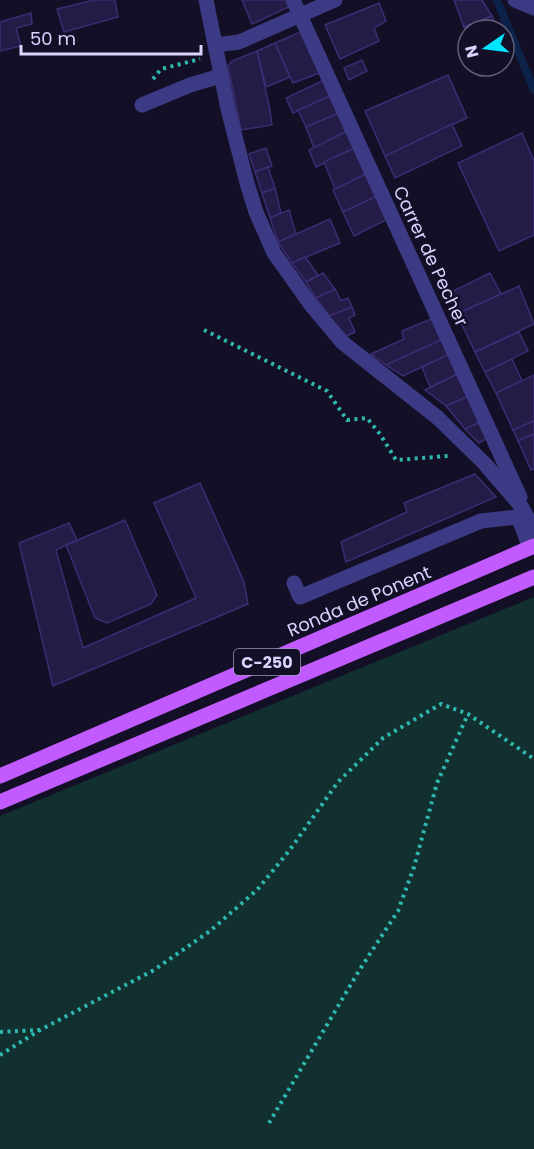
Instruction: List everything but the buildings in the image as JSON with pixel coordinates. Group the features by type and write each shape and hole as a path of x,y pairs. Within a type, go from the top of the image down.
{"main road":[{"name":"Ronda de Ponent","path":"0,776 532,547"},
{"name":"C-250","path":"0,802 534,577"}],"street":[{"path":"206,0 228,109 256,212 274,253 311,305 342,342 438,418 485,464 521,506 534,528"},
{"name":"Carrer de Pecher","path":"293,0 534,528"},
{"path":"216,45 239,42 335,0"},
{"path":"515,0 534,9"},
{"path":"142,105 216,77"},
{"path":"294,583 300,597 481,521 517,517 532,547"}],"path":[{"path":"204,330 327,391 347,420 367,418 396,460 448,456 455,449"},
{"path":"0,1055 40,1030 154,970 210,931 257,890 338,782 384,738 441,704 468,714 534,759"},
{"path":"269,1123 360,969 398,911 414,867 437,783 468,714"},
{"path":"0,1032 40,1030"}],"green space":[{"path":"534,597 534,1149 0,1149 0,816"}],"waterway":[{"path":"497,0 534,90"}]}
